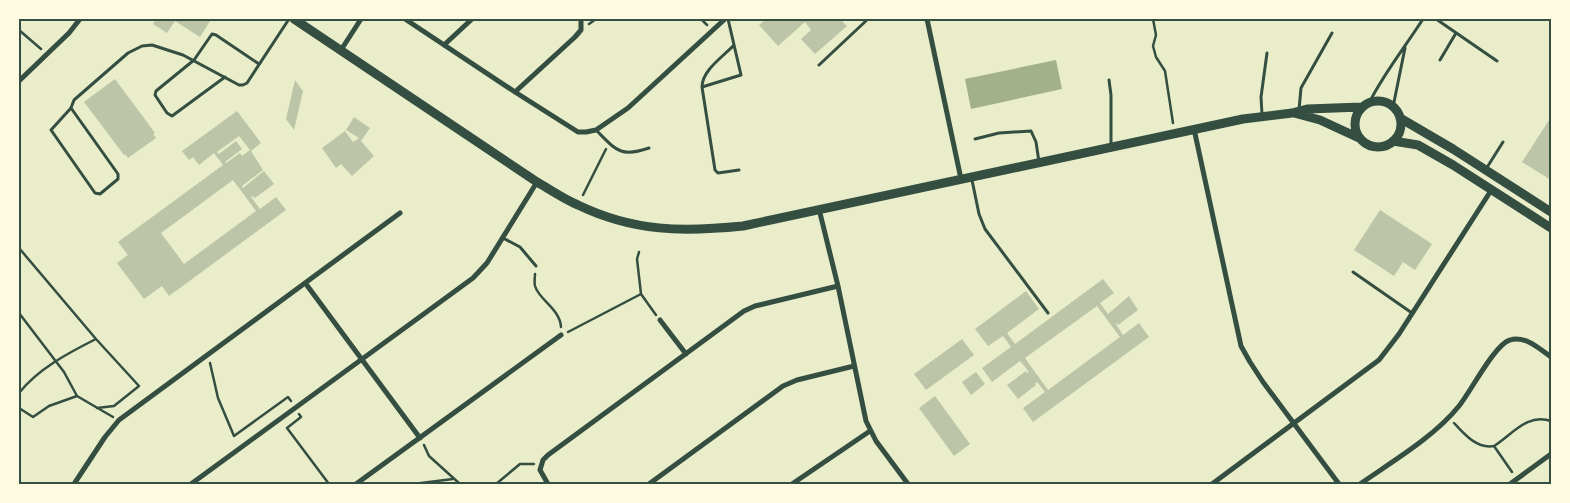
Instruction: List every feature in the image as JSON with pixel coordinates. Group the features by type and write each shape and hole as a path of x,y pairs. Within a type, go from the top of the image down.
{"street":[{"path":"19,81 47,56 80,19"},
{"path":"294,19 538,182 576,205 620,221 660,228 699,230 743,226 1262,115 1382,102 1393,107 1400,118 1551,212"},
{"path":"341,50 361,19"},
{"path":"405,19 578,132 596,130 628,108 727,19"},
{"path":"444,45 472,19"},
{"path":"516,92 575,37 581,30 581,19"},
{"path":"927,19 961,179"},
{"path":"1359,138 1355,124 1356,118 1366,105"},
{"path":"1296,112 1320,120 1359,138 1369,146 1376,147 1388,145 1394,141 1400,130 1400,118"},
{"path":"1194,129 1241,346 1250,362 1339,484"},
{"path":"1394,141 1418,145 1551,228"},
{"path":"191,484 473,278 487,263 538,182"},
{"path":"1212,484 1379,360 1412,314 1492,190"},
{"path":"820,209 838,286 862,409 870,431 908,484"},
{"path":"74,484 105,437 119,420 400,213"},
{"path":"306,284 363,358 420,438"},
{"path":"548,484 542,475 541,464 548,455 744,311 754,306 838,286"},
{"path":"660,320 686,354"},
{"path":"356,484 561,335"},
{"path":"1360,484 1450,418 1469,394 1504,342 1514,338 1527,341 1551,356"},
{"path":"649,484 783,386 797,380 854,366"},
{"path":"792,484 870,431"},
{"path":"1510,484 1551,454"}],"lane":[{"path":"71,108 118,174 118,179 114,184 100,194 95,193 52,133 52,128 71,108 74,100 134,49 152,44 194,60 243,86 247,83 289,19"},
{"path":"702,87 741,75 727,19"},
{"path":"819,65 868,19"},
{"path":"1366,105 1423,19"},
{"path":"1436,19 1497,61"},
{"path":"1296,112 1301,88 1332,33"},
{"path":"1440,60 1456,33"},
{"path":"225,77 178,113 169,115 156,98 155,92 194,60 210,36 214,34 259,64"},
{"path":"734,45 708,72 702,82 702,87 715,170 718,173 739,170"},
{"path":"1393,107 1405,48"},
{"path":"1262,115 1261,97 1267,53"},
{"path":"1109,80 1111,95 1111,147"},
{"path":"596,130 612,146 628,154 649,148"},
{"path":"975,139 999,134 1031,131 1036,142 1039,162"},
{"path":"1486,170 1503,142"},
{"path":"971,176 979,214 985,229 1048,314"},
{"path":"503,237 520,246 536,266"},
{"path":"1353,272 1412,314"}],"path":[{"path":"1153,19 1156,35 1153,46 1156,57 1165,71 1173,123"},
{"path":"19,30 47,56"},
{"path":"583,194 607,146"},
{"path":"19,248 138,386 114,406 96,408"},
{"path":"638,252 641,294 660,320"},
{"path":"536,266 535,288 561,322 561,335 641,294"},
{"path":"19,313 64,372 77,396 119,420"},
{"path":"19,393 29,380 96,339"},
{"path":"211,352 209,366 218,398 234,436 288,397 301,417 287,428 329,484"},
{"path":"19,408 33,417 49,406 77,396"},
{"path":"1450,418 1472,441 1489,447 1507,438 1522,423 1544,418 1551,421"},
{"path":"420,438 429,456 460,484"},
{"path":"1494,446 1518,479"},
{"path":"496,484 520,464 541,464"},
{"path":"414,484 453,478"}],"shaded area":[{"path":"1056,60 1062,89 971,109 965,79"}],"building":[{"path":"156,19 206,19 210,21 200,37 175,21 167,33 153,24"},
{"path":"766,19 840,19 847,26 815,54 801,39 811,30 805,22 778,46 759,25"},
{"path":"115,79 155,133 153,134 156,138 128,158 84,102"},
{"path":"295,80 303,91 294,130 286,119"},
{"path":"237,111 261,143 251,151 263,170 242,186 243,188 264,171 274,184 255,198 251,197 260,209 276,197 286,210 169,296 162,286 144,299 117,263 128,255 118,242 223,165 214,153 199,165 193,157 189,160 182,151","holes":["239,136 250,150 242,156 240,153 226,163 242,149 236,141 219,154 217,152","233,180 256,211 184,264 161,233"]},
{"path":"354,117 370,128 361,141 374,156 352,176 341,164 336,168 322,148 345,131 353,142 359,138 346,130"},
{"path":"1551,117 1551,180 1522,162"},
{"path":"1380,210 1432,244 1415,270 1403,262 1394,276 1354,250"},
{"path":"1103,279 1114,293 1100,303 1108,314 1129,296 1138,310 1118,325 1116,324 1123,335 1139,323 1149,337 1033,422 1023,408 1045,392 1037,382 1036,385 1018,399 1007,385 1026,371 1027,373 1029,372 1020,361 992,382 982,368 1011,347 1003,336 988,346 975,329 1026,291 1039,309 1007,333 1015,344","holes":["1097,306 1120,337 1048,390 1025,358"]},
{"path":"962,339 974,355 926,390 914,374"},
{"path":"976,372 985,384 971,395 962,382"},
{"path":"935,396 970,444 954,456 919,408"}]}
